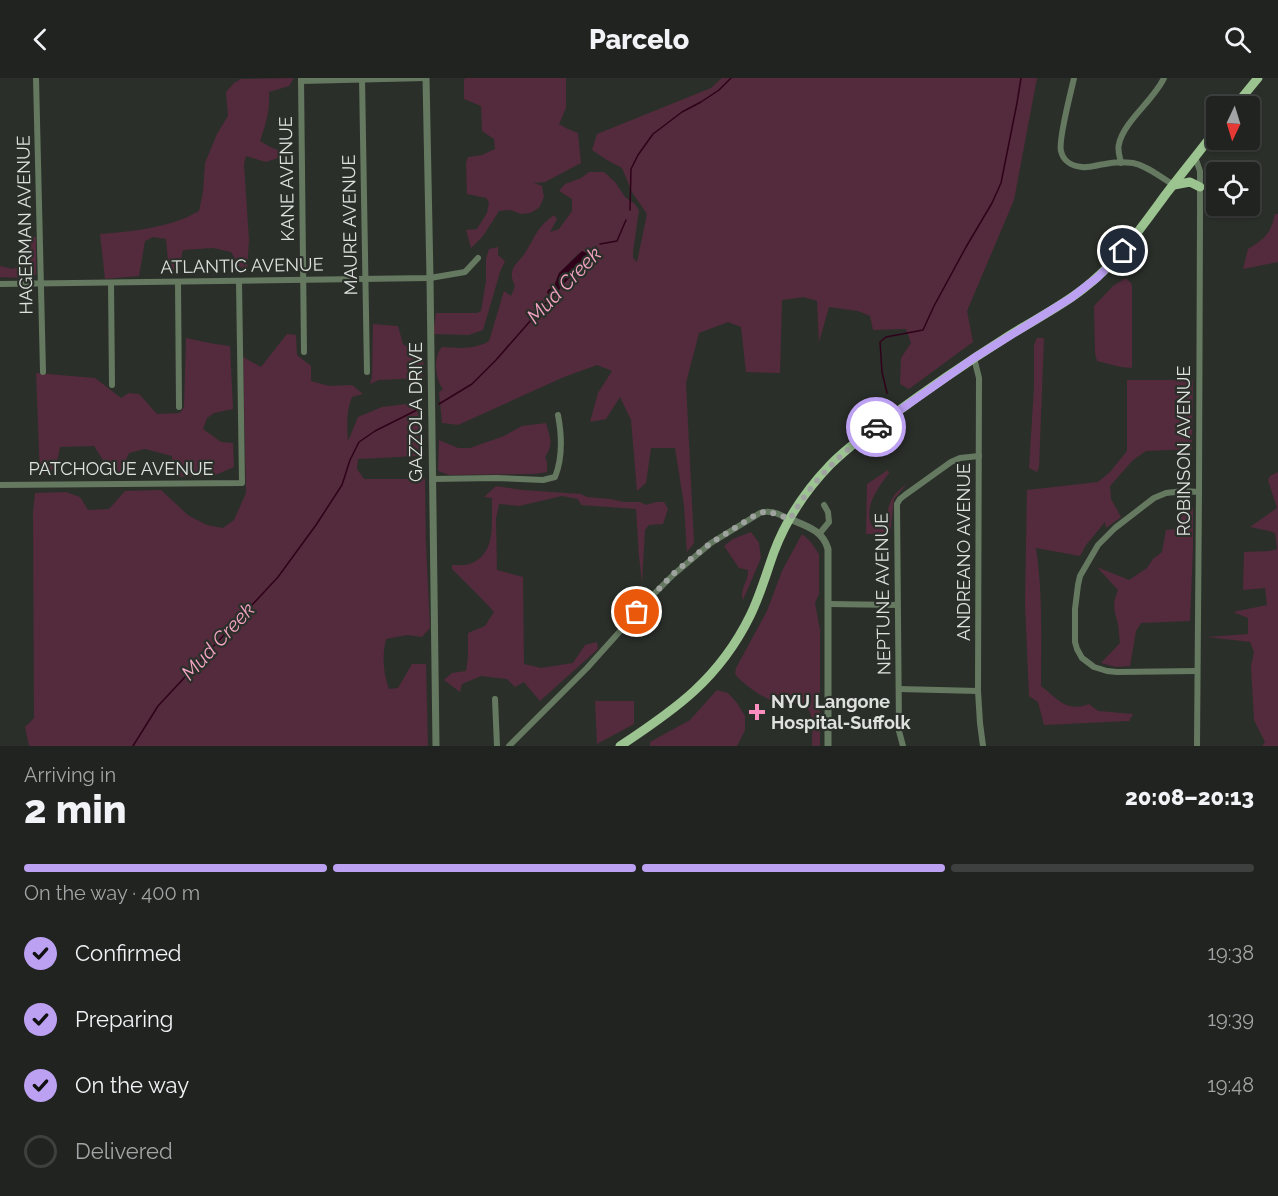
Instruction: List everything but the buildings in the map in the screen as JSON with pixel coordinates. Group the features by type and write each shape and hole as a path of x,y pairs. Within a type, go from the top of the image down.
{"main road":[{"path":"1243,96 1258,78"},
{"path":"620,746 674,709 696,690 720,663 749,618 774,551 790,519 814,483 832,463 847,449 914,399 974,358 1071,298 1098,277 1123,251 1206,144"},
{"path":"1173,185 1190,182 1200,187"}],"street":[{"name":"HAGERMAN AVENUE","path":"36,78 43,372"},
{"path":"301,79 426,78"},
{"name":"GAZZOLA DRIVE","path":"426,78 436,746"},
{"path":"1074,78 1061,141 1061,153 1064,159 1081,167 1108,163 1134,163 1146,167 1173,185"},
{"path":"1121,163 1119,144 1124,131 1159,88 1164,78"},
{"name":"KANE AVENUE","path":"301,79 304,352"},
{"name":"MAURE AVENUE","path":"362,79 367,372"},
{"name":"ROBINSON AVENUE","path":"1196,157 1200,171 1197,746"},
{"name":"ATLANTIC AVENUE","path":"0,284 430,278 465,272 478,258"},
{"name":"PATCHOGUE AVENUE","path":"0,485 242,483 239,281"},
{"path":"178,282 179,407"},
{"path":"111,283 112,384"},
{"name":"ANDREANO AVENUE","path":"974,358 979,378 978,691 983,746"},
{"path":"432,479 543,480 555,477 559,467 562,433 558,415"},
{"name":"NEPTUNE AVENUE","path":"903,746 899,731 897,504 900,499 951,462 960,458 979,456"},
{"path":"1197,671 1117,672 1094,667 1082,658 1077,649 1075,609 1080,576 1098,545 1115,528 1159,495 1184,491 1200,492"},
{"path":"820,533 829,522 828,512 824,505"},
{"path":"509,746 587,668 648,600 687,562 711,543 767,511 814,529 825,540 828,549 828,746"},
{"path":"829,604 897,605"},
{"path":"899,689 978,691"},
{"path":"495,699 497,746"}],"shaded area":[{"path":"294,78 289,86 269,92 266,123 260,141 290,154 266,162 246,156 244,164 249,240 247,270 239,266 231,252 213,248 183,250 179,268 169,273 166,239 153,237 145,241 139,276 105,279 100,234 164,225 199,211 205,163 217,134 228,116 226,92 241,79"},
{"path":"465,78 566,78 566,108 559,124 578,133 581,163 545,182 534,183 542,186 544,197 539,208 530,213 521,214 511,210 499,211 483,236 471,248 466,230 477,229 487,213 489,202 486,198 467,194 466,163 468,157 482,155 495,149 494,139 482,131 481,106 464,99"},
{"path":"722,78 1037,78 1014,200 967,311 973,342 909,389 900,384 901,358 911,343 906,329 873,330 870,316 858,311 829,307 819,342 817,301 804,297 782,300 780,373 746,372 741,327 728,322 699,333 686,383 694,543 687,552 684,505 675,448 651,448 646,483 637,491 631,420 620,397 606,419 590,422 598,393 612,371 597,365 564,377 458,425 442,423 439,392 443,389 438,380 436,362 442,347 472,347 489,341 504,291 511,296 515,286 512,276 514,266 540,228 554,215 557,219 550,232 559,229 572,211 572,199 559,191 565,184 589,172 604,172 639,210 633,252 633,258 637,262 647,214 632,192 622,168 592,150 597,134 711,88","holes":["579,253 589,262 568,279 553,298 548,290 554,286 559,273"]},
{"path":"1275,214 1278,214 1278,262 1243,269 1248,249 1266,235"},
{"path":"33,237 36,237 36,275 26,278 0,277 0,266 13,269 21,266"},
{"path":"498,247 498,255 505,261 483,330 469,335 433,334 436,313 477,313 481,311 486,281 486,259 489,249"},
{"path":"582,251 587,253 589,261 579,272 568,279 553,298 547,293 548,290 554,286 559,273"},
{"path":"1126,278 1132,286 1132,368 1097,361 1095,353 1094,306 1113,286"},
{"path":"373,324 398,326 403,344 424,358 422,378 379,380 370,384"},
{"path":"287,334 296,335 297,355 311,366 311,381 329,386 352,385 363,394 352,397 350,402 347,419 348,441 358,417 382,407 414,403 417,410 422,436 418,456 358,459 357,469 364,479 425,479 430,628 422,637 407,635 386,639 384,670 389,689 398,688 412,664 426,664 428,746 29,746 25,727 34,718 33,512 35,493 66,492 80,497 88,510 109,509 125,491 161,490 189,516 207,525 223,528 234,520 246,493 243,357 261,367"},
{"path":"186,338 230,346 233,409 214,413 207,418 203,429 221,442 233,443 234,467 213,476 173,477 172,456 145,449 129,453 119,475 106,465 94,446 60,447 56,468 40,476 36,373 95,378 121,398 129,393 139,394 157,414 180,413 184,407"},
{"path":"1037,338 1044,338 1037,472 1029,468 1034,345"},
{"path":"1127,380 1193,380 1192,449 1146,451 1133,460 1110,486 1111,499 1121,517 1106,528 1105,522 1080,556 1036,548 1041,600 1041,686 1068,706 1089,704 1098,711 1133,714 1129,721 1044,725 1038,702 1029,696 1025,603 1027,490 1098,482 1110,472 1127,451"},
{"path":"546,423 550,440 550,448 545,457 547,472 449,475 438,471 439,440 458,448 470,448 504,436 522,426"},
{"path":"888,470 889,473 873,498 869,511 872,526 882,526 890,502 896,493 907,484 894,499 890,534 866,534 867,484"},
{"path":"1278,472 1278,746 1262,746 1265,742 1254,720 1251,666 1254,652 1250,642 1207,637 1248,634 1248,618 1233,612 1267,605 1265,588 1243,590 1244,552 1277,549 1275,533 1250,527 1277,508 1268,480 1270,476"},
{"path":"496,486 581,494 587,497 640,502 646,505 664,502 668,509 663,524 649,525 645,530 642,583 636,509 581,505 578,499 562,496 519,506 499,504 496,519 497,570 523,577 524,664 541,668 573,663 585,645 597,642 598,649 540,701 524,682 515,687 507,679 481,676 462,684 460,692 444,680 452,673 466,671 468,633 485,626 494,612 452,569 452,565 470,564 486,551 491,535 492,498 484,497"},
{"path":"1188,501 1193,509 1190,621 1141,623 1136,631 1130,666 1116,667 1101,663 1120,643 1114,607 1118,590 1097,567 1129,580 1147,568 1162,552 1166,530 1178,529"},
{"path":"751,532 759,543 761,558 743,600 742,592 748,570 739,568 724,546 733,539"},
{"path":"802,534 819,554 819,594 815,603 820,630 820,746 812,746 811,717 805,706 768,699 747,686 735,674 736,668 767,611 782,571"},
{"path":"717,690 728,693 745,716 745,730 737,746 650,746 650,742 690,720"},
{"path":"595,701 634,701 634,724 597,744"}],"waterway":[{"name":"Mud Creek","path":"630,210 631,169 653,134 682,112 719,90 731,78"},
{"path":"887,393 882,372 880,342 886,337 923,330 966,247 992,203 1001,183 1021,78"},
{"name":"Mud Creek","path":"600,244 617,241 626,220"},
{"name":"Mud Creek","path":"586,256 596,247"},
{"name":"Mud Creek","path":"439,404 472,384 552,296"},
{"name":"Mud Creek","path":"133,746 158,706 278,577 342,485 359,442 375,431 421,408"}],"way so far":[{"path":"637,612 687,562 711,543 757,514 767,511 790,519 803,498 827,469 847,449 876,427"}],"place":[{"name":"NYU Langone Hospital-Suffolk","path":"757,712"}],"route":[{"path":"876,427 974,358 1071,298 1098,277 1123,251"}]}
